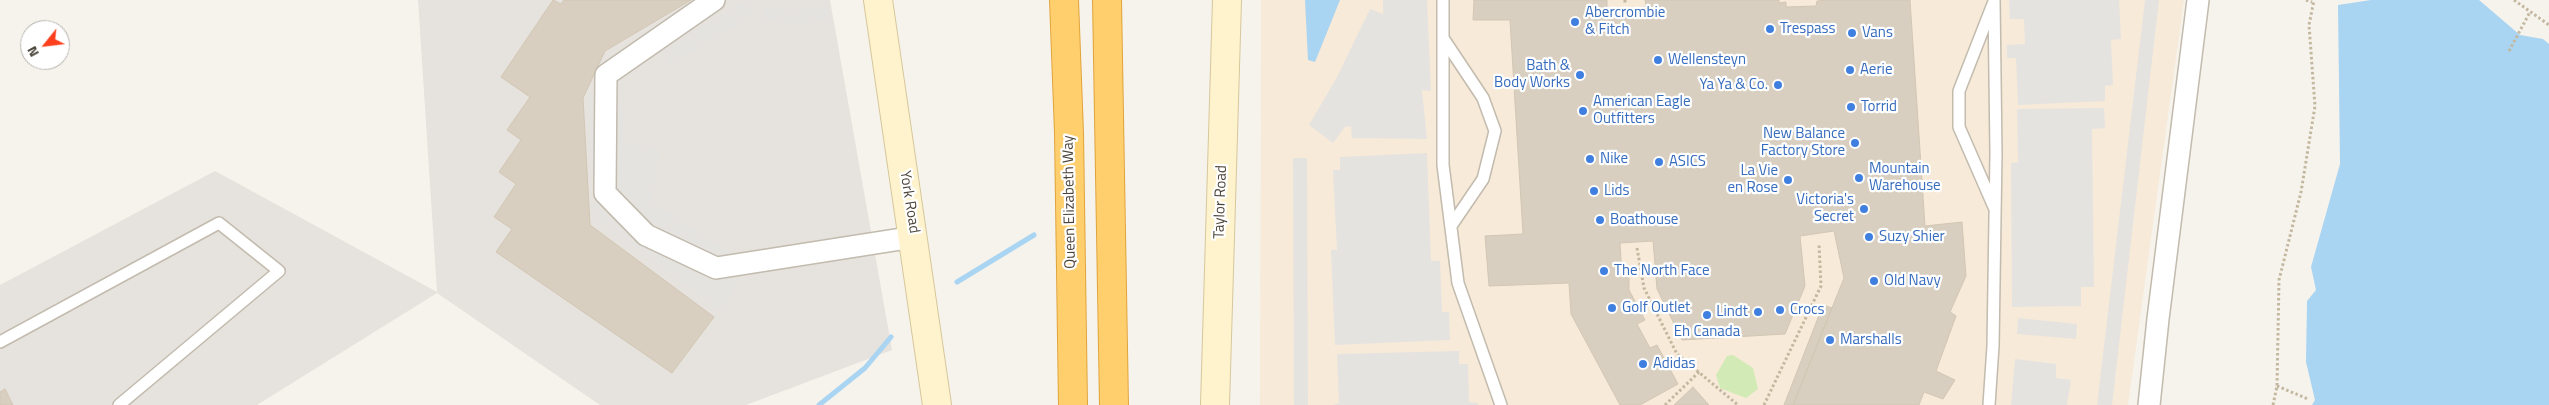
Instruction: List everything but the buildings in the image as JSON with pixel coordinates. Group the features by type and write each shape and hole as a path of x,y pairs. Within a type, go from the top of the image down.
{"highway":[{"name":"Queen Elizabeth Way","path":"1064,0 1069,133 1073,405"},
{"path":"1107,0 1114,405"}],"main road":[{"name":"York Road","path":"878,0 937,405"},
{"name":"Taylor Road","path":"1216,405 1227,0"}],"street":[{"path":"714,0 606,75 605,193 646,235 716,268 914,237"},
{"path":"2149,405 2198,0"}],"lane":[{"path":"1443,0 1444,166 1458,283 1502,405"},
{"path":"1989,405 1993,346 1997,103 1994,0"},
{"path":"1994,0 1959,90 1959,127 1995,211"},
{"path":"1442,38 1483,98 1495,131 1483,179 1451,226"},
{"path":"0,342 219,223 279,271 119,405"}],"path":[{"path":"2273,405 2277,386 2279,280 2301,192 2315,106 2309,25 2313,1 2306,0"},
{"path":"2514,0 2549,25"},
{"path":"2509,51 2530,12"},
{"path":"1764,405 1821,286 1819,244"},
{"path":"1637,248 1644,288 1677,354 1738,405"},
{"path":"1665,405 1699,372"},
{"path":"2277,386 2308,399"}],"shaded area":[{"path":"418,0 830,0 892,350 746,405 600,405 437,293 257,405 0,405 0,285 215,171 437,292"},
{"path":"746,0 756,14 671,65 662,51"},
{"path":"1261,0 2184,0 2128,405 1260,405"},
{"path":"1383,0 1427,0 1431,91 1422,90 1427,139 1352,138 1351,126 1345,127 1333,143 1309,125 1336,79 1370,9 1383,14"},
{"path":"2009,0 2119,0 2121,39 2111,40 2113,85 2105,86 2105,101 2018,105 2016,58 2007,58 2007,45 2025,44 2024,19 2010,19"},
{"path":"2145,0 2159,0 2112,405 2097,405"},
{"path":"827,5 830,20 797,25 761,20 764,7 794,10"},
{"path":"589,93 622,103 625,141 660,148 652,202 745,262 725,315 594,219"},
{"path":"2104,108 2105,128 2092,129 2094,287 2081,287 2081,306 2012,307 2011,163 2018,162 2017,109"},
{"path":"1427,153 1431,261 1440,261 1442,312 1449,312 1450,340 1335,345 1331,250 1337,250 1333,170 1340,170 1340,157"},
{"path":"1293,158 1307,158 1308,405 1294,405"},
{"path":"2018,318 2077,324 2076,339 2017,334"},
{"path":"1459,351 1459,364 1468,364 1469,402 1478,403 1478,405 1333,405 1339,403 1337,354"},
{"path":"2015,359 2056,364 2056,378 2071,380 2067,405 2011,405"}],"green space":[{"path":"1733,355 1753,368 1758,389 1746,398 1720,388 1716,375 1727,356"}],"water":[{"path":"1305,0 1340,0 1315,62 1308,60"},
{"path":"2371,0 2479,0 2520,35 2543,39 2549,44 2549,405 2312,405 2315,400 2306,362 2307,301 2316,290 2311,267 2340,164 2338,5"}],"waterway":[{"path":"957,282 1034,235"},
{"path":"819,405 865,368 891,337"}],"place":[{"name":"Abercrombie & Fitch","path":"1575,22"},
{"name":"Trespass","path":"1770,29"},
{"name":"Vans","path":"1852,33"},
{"name":"Wellensteyn","path":"1658,60"},
{"name":"Aerie","path":"1850,70"},
{"name":"Bath & Body Works","path":"1580,75"},
{"name":"Ya Ya & Co.","path":"1778,85"},
{"name":"Torrid","path":"1851,107"},
{"name":"American Eagle Outfitters","path":"1583,111"},
{"name":"New Balance Factory Store","path":"1855,143"},
{"name":"Nike","path":"1590,159"},
{"name":"ASICS","path":"1659,162"},
{"name":"Mountain Warehouse","path":"1859,178"},
{"name":"La Vie en Rose","path":"1788,180"},
{"name":"Lids","path":"1594,191"},
{"name":"Victoria's Secret","path":"1864,209"},
{"name":"Boathouse","path":"1600,220"},
{"name":"Suzy Shier","path":"1869,237"},
{"name":"The North Face","path":"1604,271"},
{"name":"Old Navy","path":"1874,281"},
{"name":"Golf Outlet","path":"1612,308"},
{"name":"Crocs","path":"1780,310"},
{"name":"Lindt","path":"1758,312"},
{"name":"Eh Canada","path":"1707,315"},
{"name":"Marshalls","path":"1830,340"},
{"name":"Adidas","path":"1643,364"}]}
